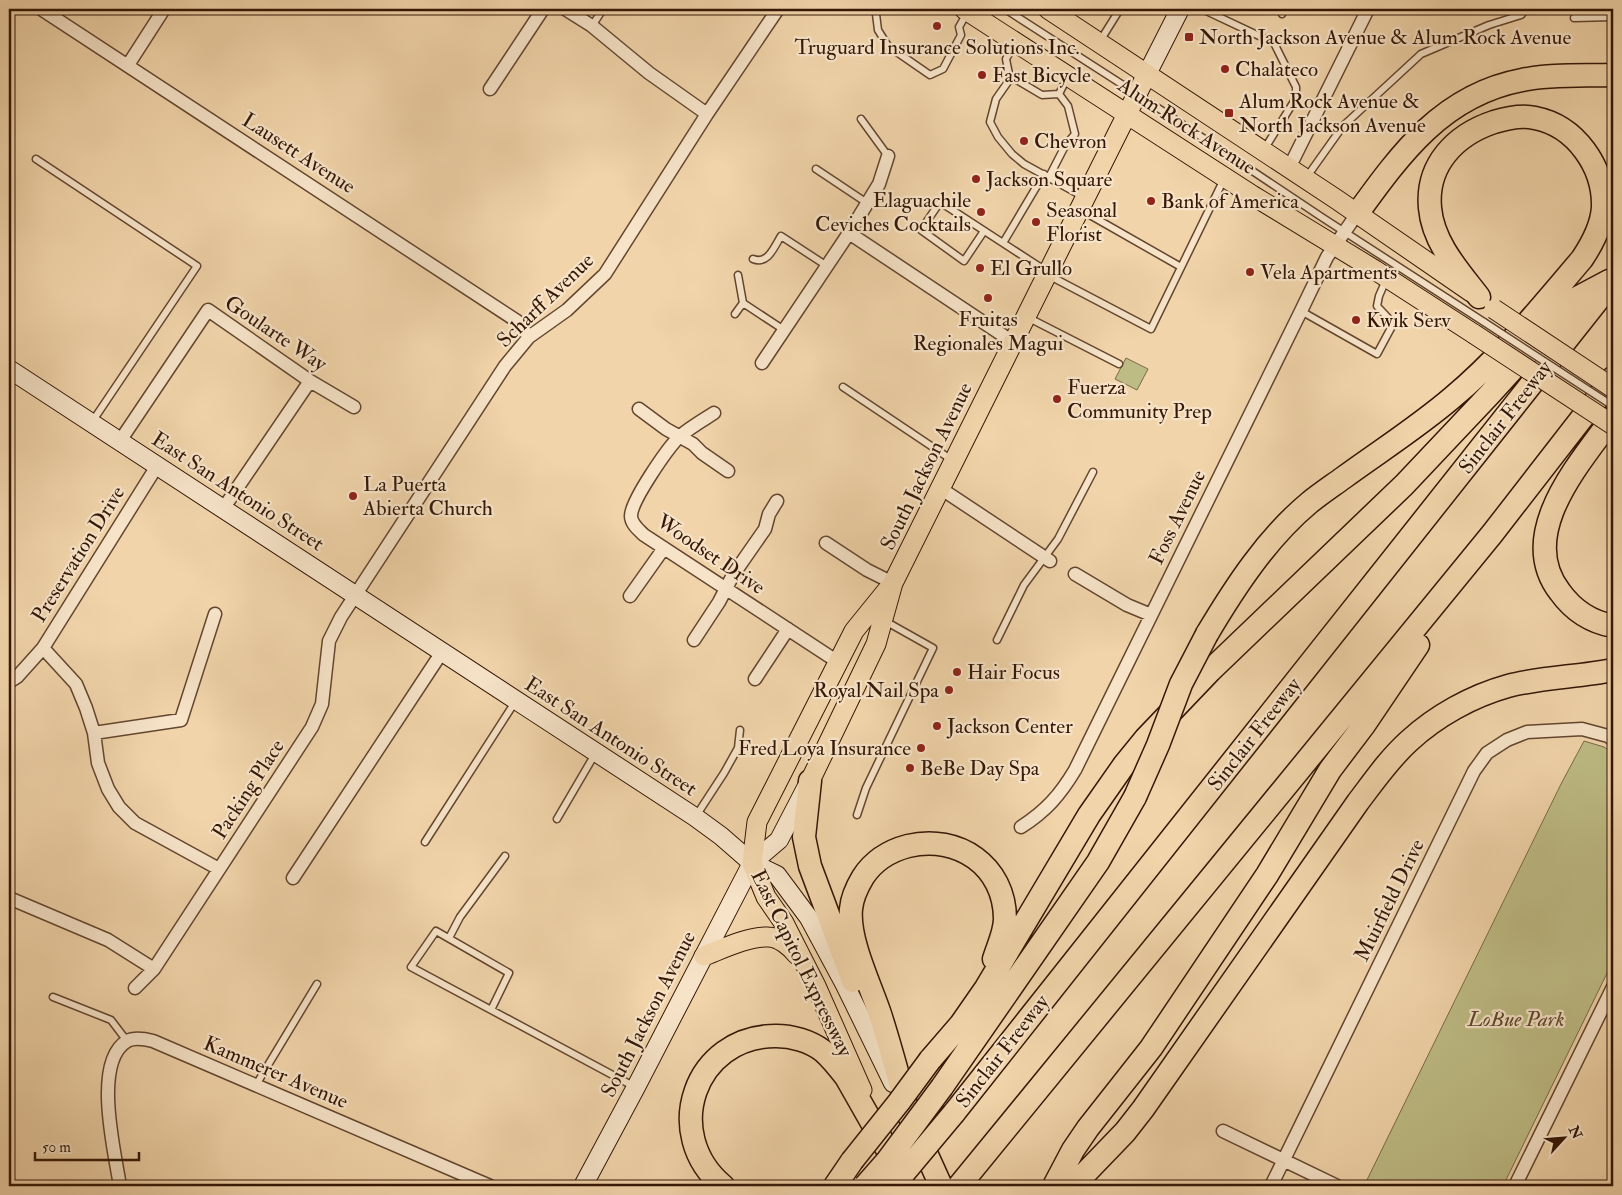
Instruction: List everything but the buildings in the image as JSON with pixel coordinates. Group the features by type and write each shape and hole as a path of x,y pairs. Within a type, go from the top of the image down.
{"highway":[{"path":"1358,214 1416,139 1440,118 1469,98 1521,80 1560,76 1613,76"},
{"path":"865,1186 942,1087 1098,862 1135,797 1182,684 1207,634 1248,571 1288,524 1309,503 1432,414 1496,359 1582,259 1591,245 1600,224 1603,208 1598,175 1591,159 1581,145 1567,132 1551,122 1534,117 1518,117 1501,119 1479,127 1451,147 1441,160 1434,175 1430,190 1430,209 1434,228 1482,315"},
{"path":"930,1060 961,1024 986,988 1089,815 1124,765 1146,738 1224,657 1404,485 1490,394 1576,298 1613,280"},
{"name":"Sinclair Freeway","path":"893,1186 954,1113 1613,280"},
{"path":"959,1186 1492,534 1613,378"},
{"path":"1613,417 1560,494 1547,523 1544,539 1549,573 1557,589 1568,603 1593,620 1613,626"},
{"path":"1054,1186 1073,1150 1151,1048 1267,875 1330,770 1385,695 1492,534"},
{"path":"1072,1186 1125,1132 1148,1102 1358,802 1392,758 1409,741 1446,713 1466,702 1508,686 1613,670"},
{"path":"810,781 804,837 810,866 846,964 909,1116"},
{"path":"822,1186 844,1172 899,1102 930,1060 990,967 1003,932 1005,920 1004,906 992,877 983,864 972,855 958,848 930,842 901,848 890,852 878,860 868,870 855,892 851,909 852,929 881,1015 909,1116"},
{"path":"723,1186 704,1166 692,1139 690,1122 692,1104 697,1088 713,1062 737,1043 766,1036 782,1036 810,1044 822,1051 835,1063 846,1077 896,1164"},
{"name":"East Capitol Expressway","path":"909,1116 940,1186"},
{"name":"East Capitol Expressway","path":"896,1164 906,1186"}],"main road":[{"name":"Alum Rock Avenue","path":"1048,9 1358,214 1613,425"},
{"path":"1147,74 1180,9"},
{"name":"Alum Rock Avenue","path":"966,10 1225,178 1340,239 1387,278 1482,315 1613,388"},
{"name":"South Jackson Avenue","path":"583,1186 636,1088 752,863 778,840 810,781 876,644 893,583 1147,74"},
{"name":"East San Antonio Street","path":"9,369 695,817 722,836 752,863"},
{"name":"South Jackson Avenue","path":"752,863 756,822 854,631 893,583"},
{"name":"East Capitol Expressway","path":"752,863 766,897 784,923 816,986 896,1164"},
{"name":"East Capitol Expressway","path":"752,863 777,875 809,918 845,985 909,1116"},
{"path":"704,956 750,939 768,937 782,941 795,952 816,986"}],"street":[{"name":"Lausett Avenue","path":"41,9 517,321 529,337"},
{"path":"128,65 164,9"},
{"path":"490,89 543,9"},
{"path":"565,9 592,26 649,73 707,114"},
{"name":"Scharff Avenue","path":"355,595 504,366 529,337 567,310 605,274 707,114 778,9"},
{"path":"1289,168 1368,9"},
{"path":"762,363 879,184 888,156"},
{"name":"Foss Avenue","path":"1021,827 1047,808 1075,770 1321,269 1358,214"},
{"path":"848,233 1013,342"},
{"name":"Goularte Way","path":"120,441 208,310 310,381 354,407"},
{"path":"223,509 310,381"},
{"path":"639,409 666,429 693,444 702,453 728,471"},
{"name":"Woodset Drive","path":"714,413 680,436 667,452 638,497 633,507 631,518 644,535 838,662"},
{"name":"Preservation Drive","path":"9,682 17,677 43,648 157,466"},
{"path":"940,488 1048,559"},
{"path":"694,640 719,602 732,575 765,529 769,514 777,501"},
{"path":"826,543 867,570 893,583"},
{"path":"630,596 664,548"},
{"path":"1075,574 1127,606 1151,616"},
{"name":"Packing Place","path":"135,988 154,969 312,727 322,704 329,641 355,595"},
{"path":"94,733 181,720 215,614"},
{"path":"755,679 788,630"},
{"path":"43,648 76,684 94,733 98,762 108,789 119,807 135,823 219,869"},
{"path":"293,878 442,652"},
{"name":"Muirfield Drive","path":"1271,1186 1474,771 1487,753 1507,740 1527,732 1582,729 1608,736 1613,740"},
{"path":"9,898 108,940 154,969"},
{"path":"1515,1186 1613,988"},
{"name":"Kammerer Avenue","path":"127,1041 140,1038 153,1041 490,1186"},
{"path":"120,1186 107,1104 109,1070 117,1052 127,1041"},
{"path":"1223,1131 1337,1186"}],"lane":[{"path":"592,26 603,9"},
{"path":"880,9 876,14 878,30 888,46 930,75 943,69 947,63 961,35 959,27 966,10"},
{"name":"Alum Rock Avenue","path":"1005,9 1137,94 1340,239 1482,315 1613,406"},
{"path":"1099,42 1120,9"},
{"path":"1202,9 1274,43 1296,87 1296,96 1293,103 1263,151"},
{"path":"1306,179 1344,126 1421,54 1489,25 1521,15 1526,9"},
{"path":"1574,18 1613,17"},
{"path":"1016,43 1006,58 1010,79 996,98 990,122 998,137 1012,154 1024,164 1046,176 1082,204 1182,267"},
{"path":"1010,76 1042,95 1059,94"},
{"path":"1059,94 1068,76"},
{"path":"1003,243 1065,146 1075,134 1068,106 1059,94"},
{"path":"861,119 888,156"},
{"path":"36,159 197,266 91,423"},
{"path":"816,169 867,203"},
{"path":"984,231 964,261 922,230 940,202 1048,273 1151,329 1225,178"},
{"path":"752,258 759,260 766,258 781,236 826,266"},
{"path":"735,314 743,303 738,275"},
{"path":"1302,311 1377,354 1391,328 1391,321 1377,306 1387,278"},
{"path":"743,303 784,330"},
{"path":"1026,316 1119,364"},
{"path":"842,387 954,462"},
{"path":"997,640 1024,585 1048,559 1093,472"},
{"path":"858,815 866,788 933,648 883,620"},
{"path":"425,842 515,701"},
{"path":"695,817 738,748 740,730"},
{"path":"557,819 596,753"},
{"path":"449,938 460,917 505,856"},
{"path":"491,1010 509,973 436,931 411,968 636,1088"},
{"path":"256,1085 317,984"},
{"path":"53,997 111,1020 127,1041"}],"green space":[{"path":"1126,358 1148,369 1137,390 1115,379"},
{"name":"LoBue Park","path":"1584,741 1604,747 1613,753 1613,961 1503,1186 1364,1186 1561,784"}],"place":[{"name":"Truguard Insurance Solutions Inc.","path":"937,26"},
{"name":"North Jackson Avenue & Alum Rock Avenue","path":"1189,37"},
{"name":"Chalateco","path":"1225,69"},
{"name":"Fast Bicycle","path":"982,75"},
{"name":"Alum Rock Avenue & North Jackson Avenue","path":"1229,113"},
{"name":"Chevron","path":"1024,141"},
{"name":"Jackson Square","path":"976,179"},
{"name":"Bank of America","path":"1151,201"},
{"name":"Elaguachile Ceviches Cocktails","path":"981,212"},
{"name":"Seasonal Florist","path":"1036,222"},
{"name":"El Grullo","path":"980,268"},
{"name":"Vela Apartments","path":"1250,272"},
{"name":"Fruitas Regionales Magui","path":"988,298"},
{"name":"Kwik Serv","path":"1356,320"},
{"name":"Fuerza Community Prep","path":"1057,399"},
{"name":"La Puerta Abierta Church","path":"353,496"},
{"name":"Hair Focus","path":"957,672"},
{"name":"Royal Nail Spa","path":"949,690"},
{"name":"Jackson Center","path":"937,726"},
{"name":"Fred Loya Insurance","path":"921,748"},
{"name":"BeBe Day Spa","path":"910,768"}]}
